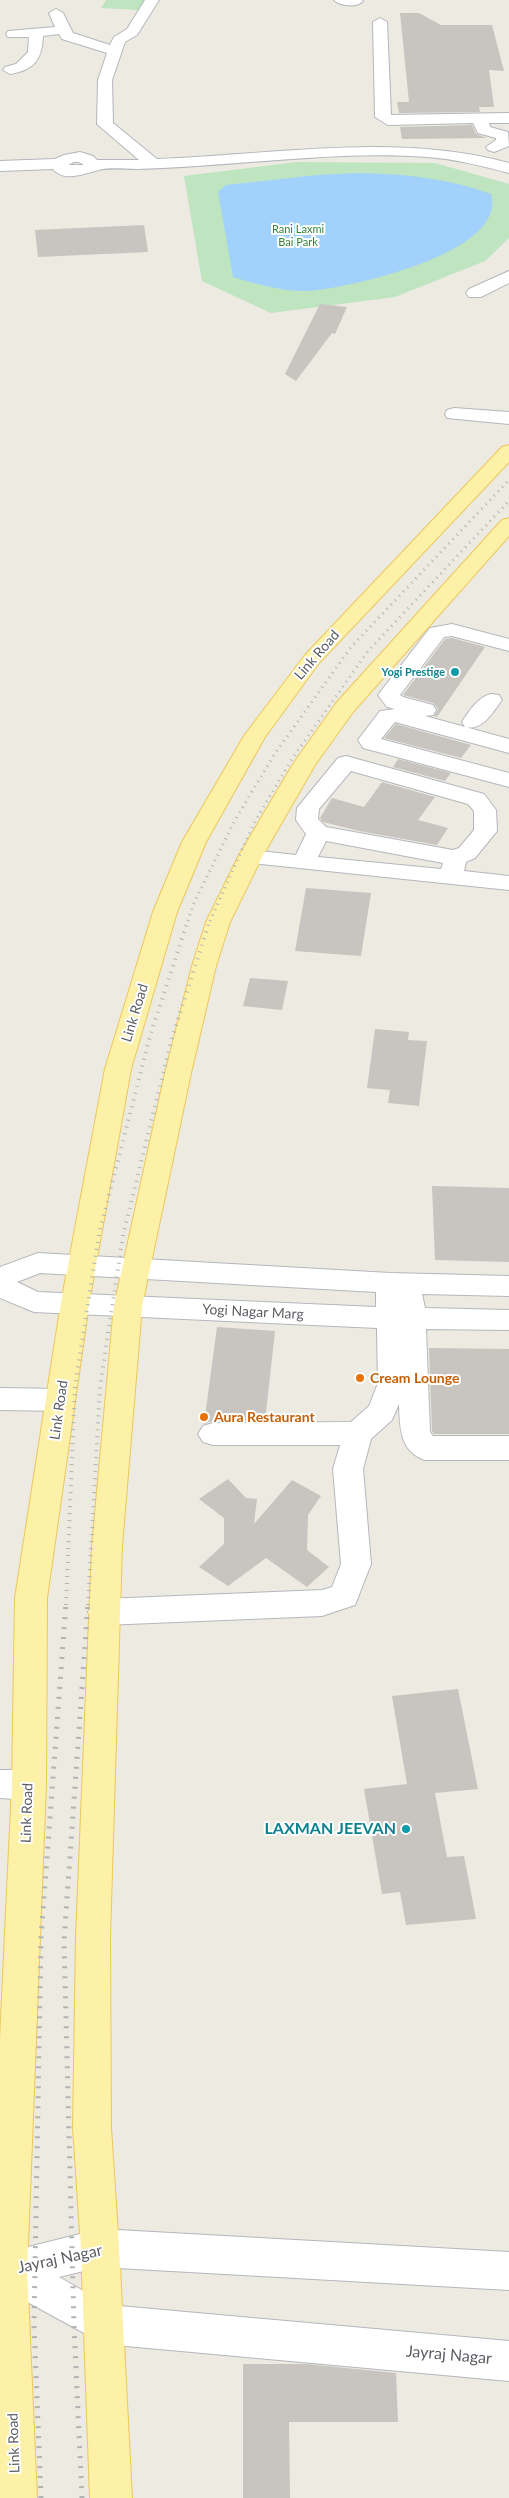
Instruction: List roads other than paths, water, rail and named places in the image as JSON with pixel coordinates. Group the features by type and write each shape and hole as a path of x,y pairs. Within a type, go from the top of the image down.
{"main road":[{"name":"Link Road","path":"16,2498 8,2270 14,1784 31,1598 81,1264 118,1069 166,912 194,842 255,736 312,659 509,451"},
{"path":"111,2498 104,2324 92,2128 93,1937 106,1546 128,1306 178,1073 204,966 218,922 250,857 310,756 345,707 509,524"}],"street":[{"path":"152,0 132,32 119,40 106,80 105,124 155,164"},
{"path":"56,13 67,36 115,51"},
{"path":"380,22 383,117 388,120 509,118"},
{"path":"13,34 64,30"},
{"path":"10,70 21,68 35,53 36,32"},
{"path":"480,119 483,130 504,135 504,142 494,147"},
{"path":"0,166 58,164 70,158 80,157 87,159 93,165 155,164 349,151 397,151 438,153 509,168"},
{"path":"475,293 509,276"},
{"path":"454,414 509,418"},
{"path":"509,645 452,630 437,632 389,695 395,702 509,731"},
{"path":"473,722 491,700"},
{"path":"509,746 395,716 388,716 369,740 371,743 509,780"},
{"path":"250,857 304,862 453,868 486,831 486,810 476,799 346,763 310,756"},
{"path":"346,763 308,808 308,820 318,833 453,868 505,877"},
{"path":"304,862 318,833"},
{"path":"0,1278 38,1264 81,1264 136,1269 401,1283 509,1286"},
{"path":"401,1283 401,1318 414,1435 425,1448 509,1448"},
{"name":"Yogi Nagar Marg","path":"0,1286 34,1302 401,1318 509,1320"},
{"path":"104,1612 313,1604 344,1596 356,1564 348,1469 358,1433 382,1412 392,1384 401,1318"},
{"path":"0,1399 60,1400"},
{"path":"212,1434 358,1433"},
{"name":"Jayraj Nagar","path":"8,2270 100,2248 509,2270"},
{"name":"Jayraj Nagar","path":"8,2270 104,2324 509,2361"}],"water":[{"name":"Rani Laxmi Bai Park","path":"392,174 425,178 458,184 491,194 490,215 475,234 450,251 386,275 354,283 327,289 299,291 270,287 233,277 218,192 226,185 317,175"}],"railway":[{"path":"188,921 193,905 235,820 274,755 351,647 509,480"},
{"path":"210,921 254,823 292,759 368,651 509,501"},
{"path":"66,1605 75,1386 99,1234 150,1036 188,920"},
{"path":"88,1605 100,1387 123,1235 172,1038 210,920"},
{"path":"41,2498 34,2325 41,1938 66,1603"},
{"path":"82,2498 74,2327 64,1941 88,1603"}],"place":[{"name":"Yogi Prestige","path":"455,672"},
{"name":"Cream Lounge","path":"360,1378"},
{"name":"Aura Restaurant","path":"204,1417"},
{"name":"LAXMAN JEEVAN","path":"406,1829"}]}
